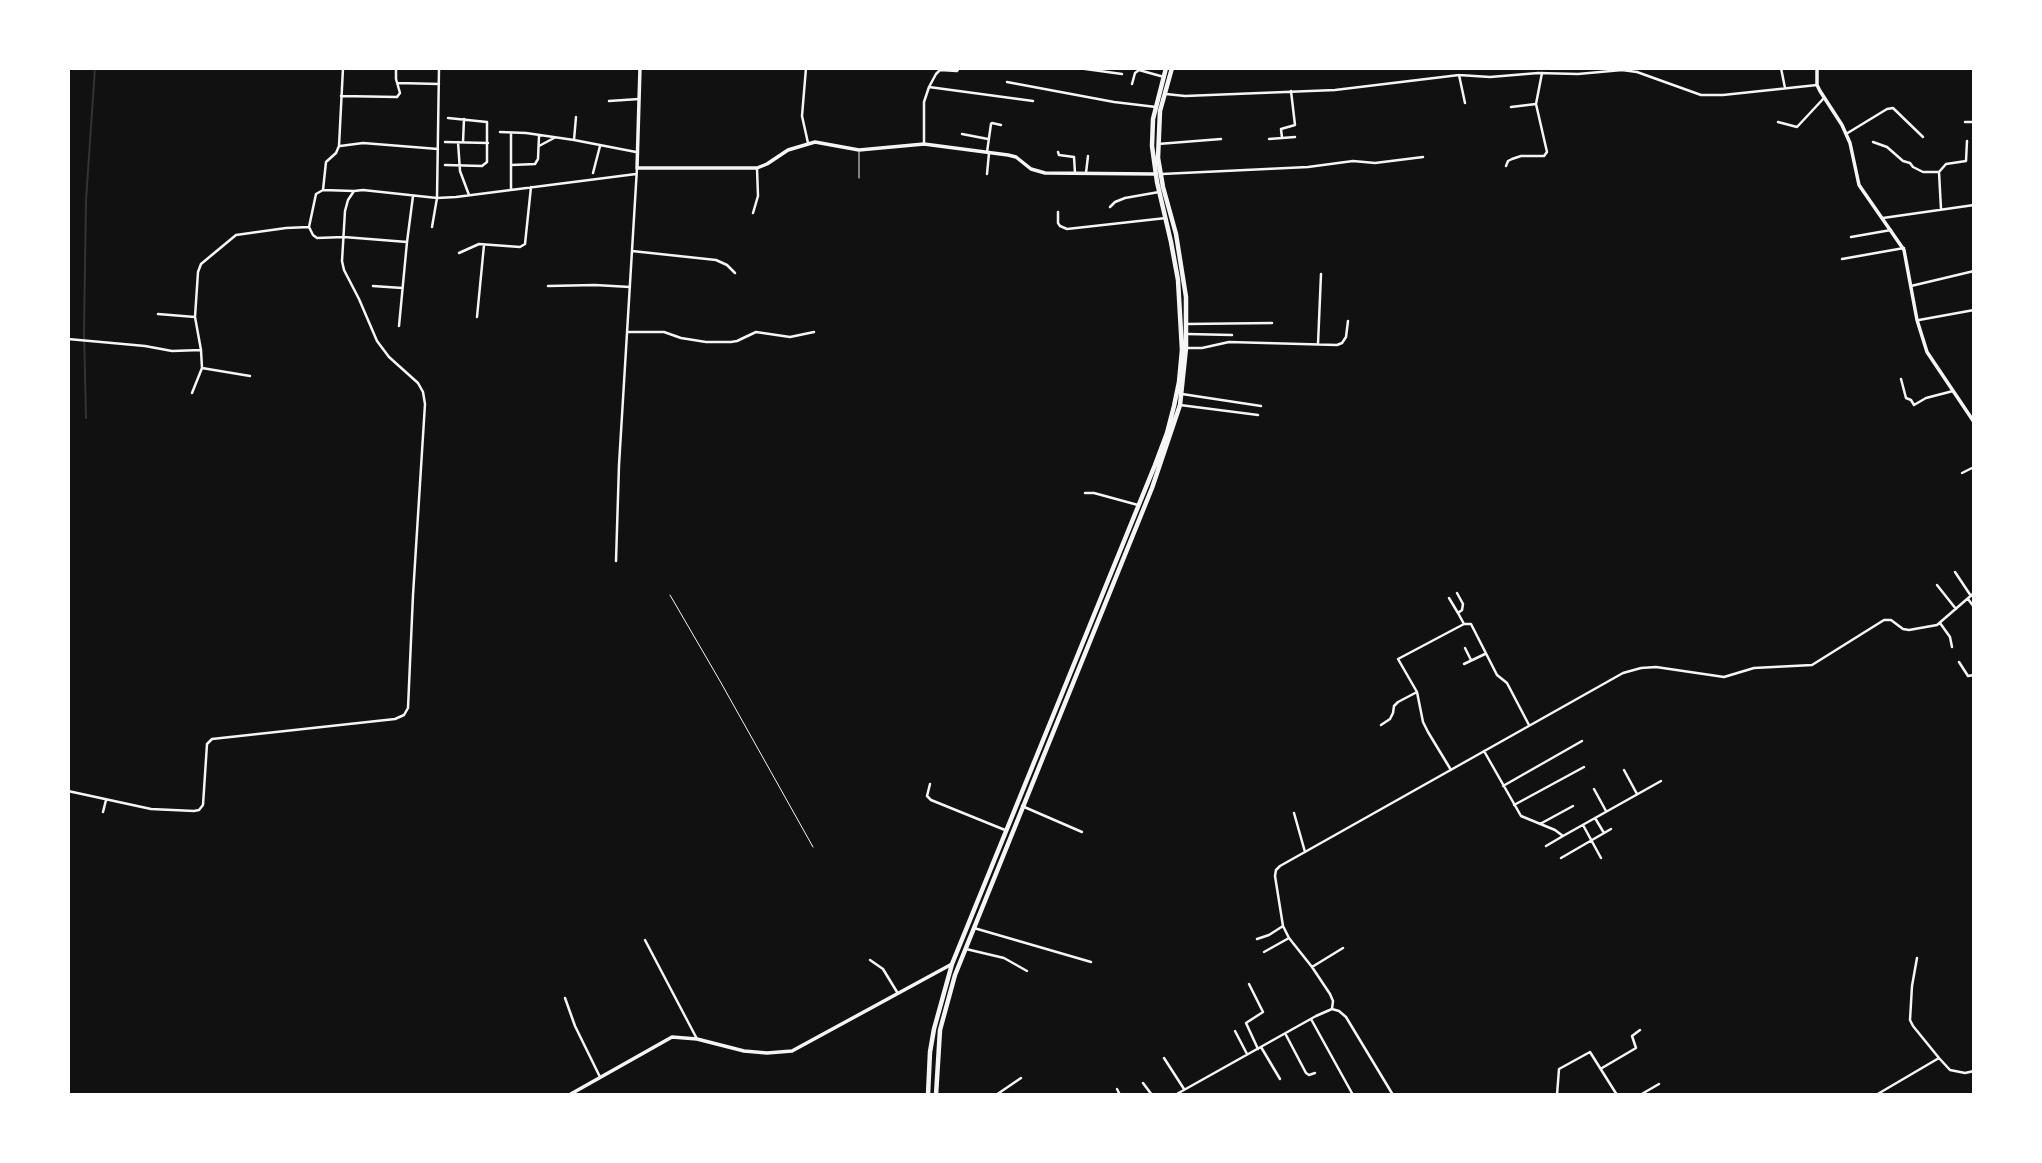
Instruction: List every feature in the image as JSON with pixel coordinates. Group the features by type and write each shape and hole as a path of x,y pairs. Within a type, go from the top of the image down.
{"highway":[{"path":"928,1095 934,1029 952,964 1167,433 1179,382 1181,343 1178,280 1159,191 1158,174 1158,125 1166,68"},
{"path":"936,1095 940,1030 950,991 1022,806 1152,488 1180,405 1187,334 1186,297 1181,261 1152,146 1156,107 1172,68"}],"street":[{"path":"323,190 325,166 336,153 338,146 344,68"},
{"path":"341,96 397,97 400,93 396,68"},
{"path":"432,227 437,198 439,68"},
{"path":"616,561 618,465 630,288 640,68"},
{"path":"806,68 802,116 808,143"},
{"path":"924,144 924,102 929,87 940,70 958,71 959,68"},
{"path":"1078,68 1122,74"},
{"path":"1781,68 1785,88"},
{"path":"1818,68 1817,85 1846,134 1859,185 1904,248 1916,320 1927,352 1974,422"},
{"path":"1132,84 1139,71 1164,77"},
{"path":"1162,93 1185,96 1291,91 1394,84 1459,75 1489,77 1634,71 1696,94 1708,95 1817,85"},
{"path":"1506,166 1507,161 1521,156 1545,156 1547,152 1536,104 1542,73"},
{"path":"1459,75 1465,103"},
{"path":"1461,83 1468,75"},
{"path":"1007,82 1156,107"},
{"path":"398,83 439,84"},
{"path":"929,87 1034,101"},
{"path":"1282,138 1281,129 1294,125 1291,91"},
{"path":"1778,122 1797,127 1824,98"},
{"path":"609,102 639,99"},
{"path":"1511,107 1536,104"},
{"path":"1846,134 1890,108 1899,113 1923,137"},
{"path":"574,140 576,117"},
{"path":"445,165 487,164 487,122 449,118"},
{"path":"463,142 464,119"},
{"path":"1965,122 1974,121"},
{"path":"986,174 988,139 992,123 1001,125"},
{"path":"500,132 574,140 636,152"},
{"path":"511,134 511,190"},
{"path":"962,134 988,139"},
{"path":"512,166 536,164 539,136"},
{"path":"1269,139 1295,137"},
{"path":"538,146 554,138"},
{"path":"1158,144 1221,139"},
{"path":"1941,209 1939,172 1946,164 1966,161 1967,141"},
{"path":"445,142 488,143"},
{"path":"458,142 458,165 469,195"},
{"path":"407,242 317,237 311,233 309,227 316,194 323,190 363,190 437,198 636,171 757,168 788,150 821,142 859,150 924,144 1012,155 1031,169 1040,172 1075,173 1158,174 1308,167 1353,161 1375,163 1423,157"},
{"path":"1873,142 1886,147 1904,162 1923,172 1939,172"},
{"path":"338,146 363,143 438,149"},
{"path":"593,173 600,146"},
{"path":"1058,152 1059,155 1074,157 1075,173"},
{"path":"1086,173 1088,156"},
{"path":"753,213 758,196 757,168"},
{"path":"459,253 477,245 520,247 525,244 531,187"},
{"path":"68,791 151,809 199,810 203,805 207,744 212,738 395,719 404,715 408,708 424,396 418,383 389,357 377,341 344,270 342,261 345,211 354,191"},
{"path":"1110,207 1125,198 1159,191"},
{"path":"399,326 413,196"},
{"path":"1883,218 1974,205"},
{"path":"1058,212 1058,223 1067,229 1166,218"},
{"path":"192,393 202,368 195,317 199,268 236,235 309,227"},
{"path":"1850,237 1891,230"},
{"path":"477,317 484,245"},
{"path":"1842,259 1904,248"},
{"path":"632,251 716,260 735,273"},
{"path":"1911,286 1974,271"},
{"path":"1318,344 1321,274"},
{"path":"548,286 595,285 630,288"},
{"path":"373,286 401,288"},
{"path":"1916,320 1974,310"},
{"path":"158,314 195,317"},
{"path":"1186,348 1202,348 1229,342 1337,345 1346,337 1348,321"},
{"path":"1187,324 1272,323"},
{"path":"627,332 664,332 706,342 737,341 756,332 790,337 814,332"},
{"path":"1187,334 1232,335"},
{"path":"68,339 172,351 201,349"},
{"path":"202,368 250,376"},
{"path":"1901,379 1906,398 1914,405 1926,398 1954,391"},
{"path":"1182,394 1261,407"},
{"path":"1180,405 1258,415"},
{"path":"1962,473 1974,467"},
{"path":"1085,493 1138,505"},
{"path":"1955,572 1971,596 1974,607"},
{"path":"1937,585 1956,609"},
{"path":"1457,593 1463,604 1458,613"},
{"path":"1332,1009 1332,998 1283,926 1276,886 1276,870 1280,866 1623,673 1656,667 1724,677 1754,668 1808,665 1884,620 1891,620 1909,630 1932,627 1971,596"},
{"path":"1449,598 1464,624"},
{"path":"1940,623 1950,637 1952,647"},
{"path":"1451,770 1426,727 1417,692 1398,659 1464,624 1472,625 1485,654 1497,675 1507,682 1529,725"},
{"path":"1465,648 1471,660"},
{"path":"1464,664 1485,654"},
{"path":"1959,662 1969,676 1974,675"},
{"path":"1381,725 1390,719 1398,702 1417,692"},
{"path":"1503,786 1582,741"},
{"path":"1484,751 1521,816 1563,836"},
{"path":"1514,805 1584,767"},
{"path":"1624,770 1637,794"},
{"path":"1546,846 1661,782"},
{"path":"930,784 927,796 931,800 1005,830"},
{"path":"1594,789 1606,811"},
{"path":"103,812 106,800"},
{"path":"1022,806 1082,832"},
{"path":"1540,824 1573,806"},
{"path":"1294,813 1304,852"},
{"path":"1595,818 1604,834"},
{"path":"1583,825 1601,858"},
{"path":"1561,858 1611,829"},
{"path":"1257,939 1283,926"},
{"path":"974,928 1091,962"},
{"path":"1264,952 1289,938"},
{"path":"645,940 697,1039"},
{"path":"1312,967 1343,948"},
{"path":"966,949 1004,958 1027,971"},
{"path":"1917,958 1910,1020 1950,1070 1974,1072"},
{"path":"870,960 883,969 897,992"},
{"path":"569,1095 669,1038 678,1036 744,1051 792,1051 952,964"},
{"path":"1249,984 1263,1012 1246,1023 1280,1079"},
{"path":"565,998 575,1026 600,1077"},
{"path":"1175,1095 1332,1009 1346,1017 1393,1095"},
{"path":"1311,1019 1352,1093 1346,1095"},
{"path":"1602,1068 1636,1048 1632,1036 1640,1030"},
{"path":"1235,1031 1247,1054"},
{"path":"1285,1034 1307,1073 1315,1073"},
{"path":"1557,1095 1559,1069 1590,1052 1616,1093 1611,1095"},
{"path":"1164,1058 1184,1089"},
{"path":"1876,1095 1939,1058"},
{"path":"996,1095 1021,1079"},
{"path":"1143,1083 1152,1095"},
{"path":"1640,1095 1659,1084"},
{"path":"1117,1089 1120,1095"}],"lane":[{"path":"859,150 859,178"},
{"path":"670,595 813,848"}],"waterway":[{"path":"86,418 86,200 95,68"}]}
